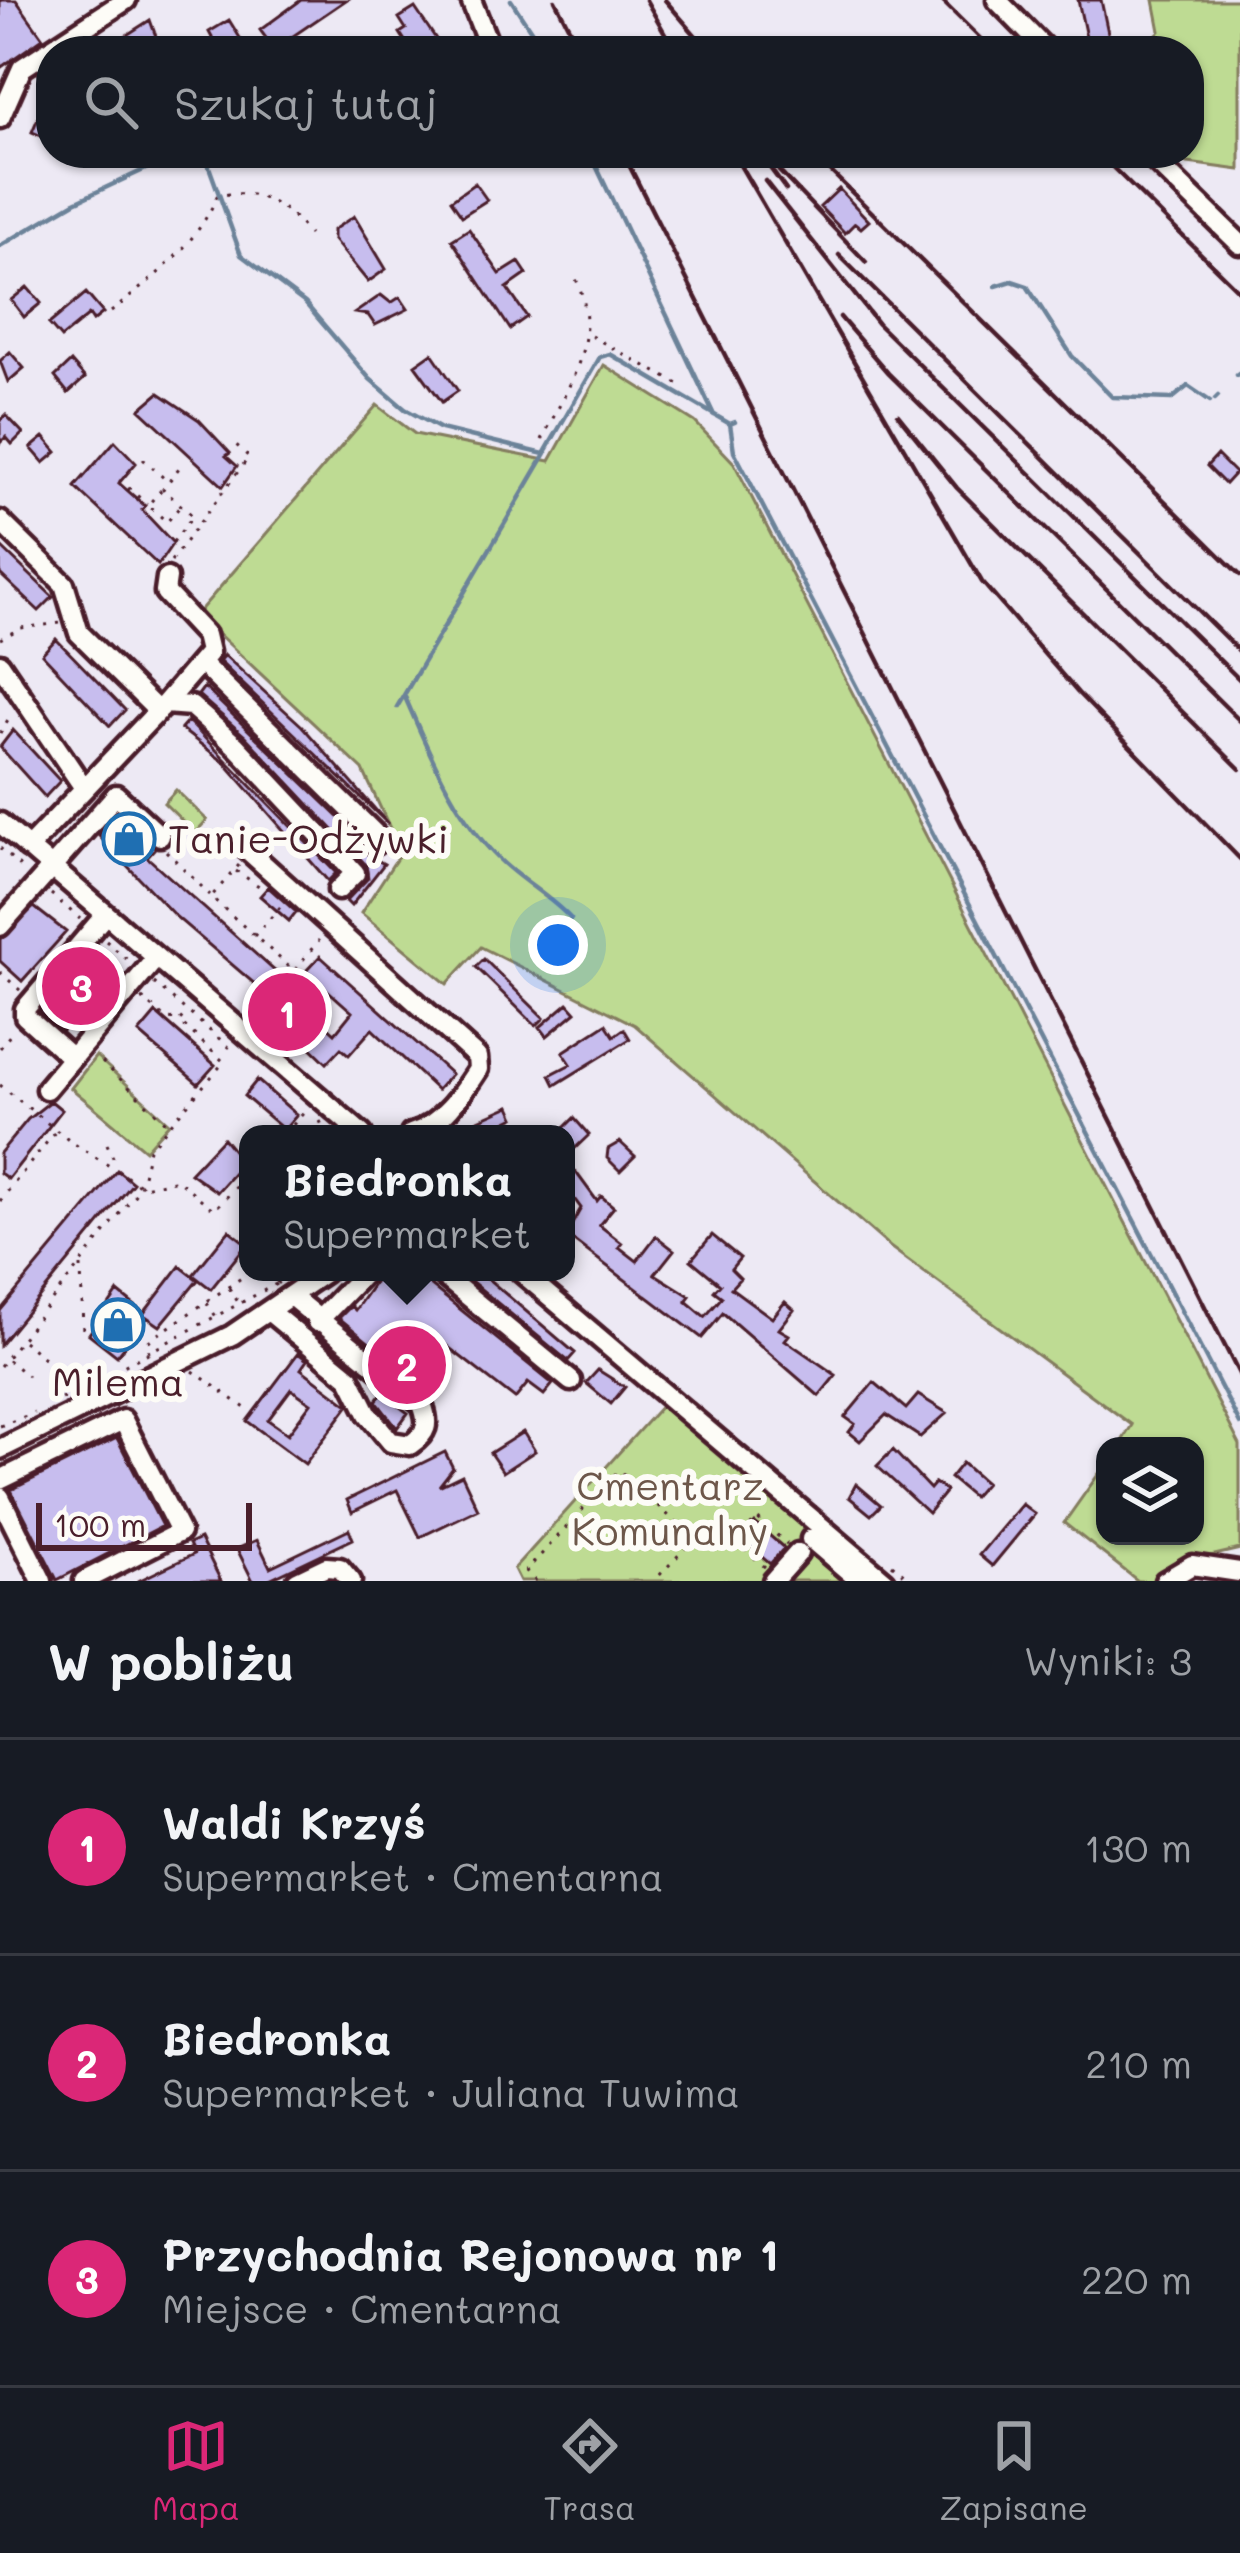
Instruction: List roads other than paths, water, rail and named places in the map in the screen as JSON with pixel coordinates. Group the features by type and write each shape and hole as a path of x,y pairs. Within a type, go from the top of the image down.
{"street":[{"path":"71,36 126,0"},
{"path":"470,0 485,36"},
{"path":"997,0 1032,36"},
{"path":"0,118 22,68 36,59"},
{"path":"1162,168 1240,244"},
{"path":"0,521 64,584 80,633 161,707 190,706 365,859"},
{"path":"28,848 202,664 208,640 165,592 164,575"},
{"path":"0,664 84,788"},
{"path":"202,664 374,833 365,859 338,890"},
{"path":"0,926 116,795 160,836"},
{"path":"0,823 28,848 45,876 105,915 351,1125"},
{"path":"238,860 477,1058 478,1069 431,1125"},
{"path":"72,1058 27,1008 105,915"},
{"path":"39,1095 156,958"},
{"path":"0,1449 271,1313 285,1290 305,1281"},
{"path":"316,1322 356,1281"},
{"path":"450,1281 571,1381"},
{"path":"531,1281 885,1581"},
{"path":"271,1313 350,1378 368,1414 392,1442 410,1445 424,1435 428,1420 422,1405 316,1322 285,1290"},
{"path":"0,1480 122,1420 180,1532 84,1581"},
{"path":"0,1497 42,1581"},
{"path":"775,1579 804,1546 860,1581"},
{"path":"1166,1581 1192,1565 1239,1572"},
{"path":"297,1581 326,1567 340,1568 351,1581"}],"waterway":[{"path":"511,0 532,32"},
{"path":"0,246 75,202 148,168"},
{"path":"209,168 241,255 305,303 370,379 405,409 441,429 544,454 600,357 610,354 730,424 735,422"},
{"path":"597,168 714,415"},
{"path":"996,286 1012,281 1027,286 1072,356 1112,397 1172,399 1188,386 1210,401"},
{"path":"1215,399 1218,396"},
{"path":"730,424 734,451 1240,1424"},
{"path":"397,707 546,453"},
{"path":"405,697 444,783 483,842 571,919"}],"railway":[{"path":"555,0 573,36"},
{"path":"646,0 666,36"},
{"path":"665,0 696,36"},
{"path":"941,0 978,36"},
{"path":"631,168 1240,1376"},
{"path":"742,168 982,582 1078,693 1240,859"},
{"path":"770,168 786,190"},
{"path":"827,168 1240,575"},
{"path":"1113,168 1240,292"},
{"path":"779,171 866,262"},
{"path":"765,181 878,324 1240,680"},
{"path":"839,255 1240,652"},
{"path":"840,317 888,373 1240,721"},
{"path":"898,415 957,488 1240,769"}],"place":[{"name":"Tanie-Odżywki","path":"129,839"},
{"name":"Przychodnia Rejonowa nr 1","path":"81,986"},
{"name":"Waldi Krzyś","path":"287,1012"},
{"name":"Milema","path":"118,1325"},
{"name":"Biedronka","path":"407,1365"}],"park label":[{"name":"Cmentarz Komunalny","path":"670,1508"}]}
